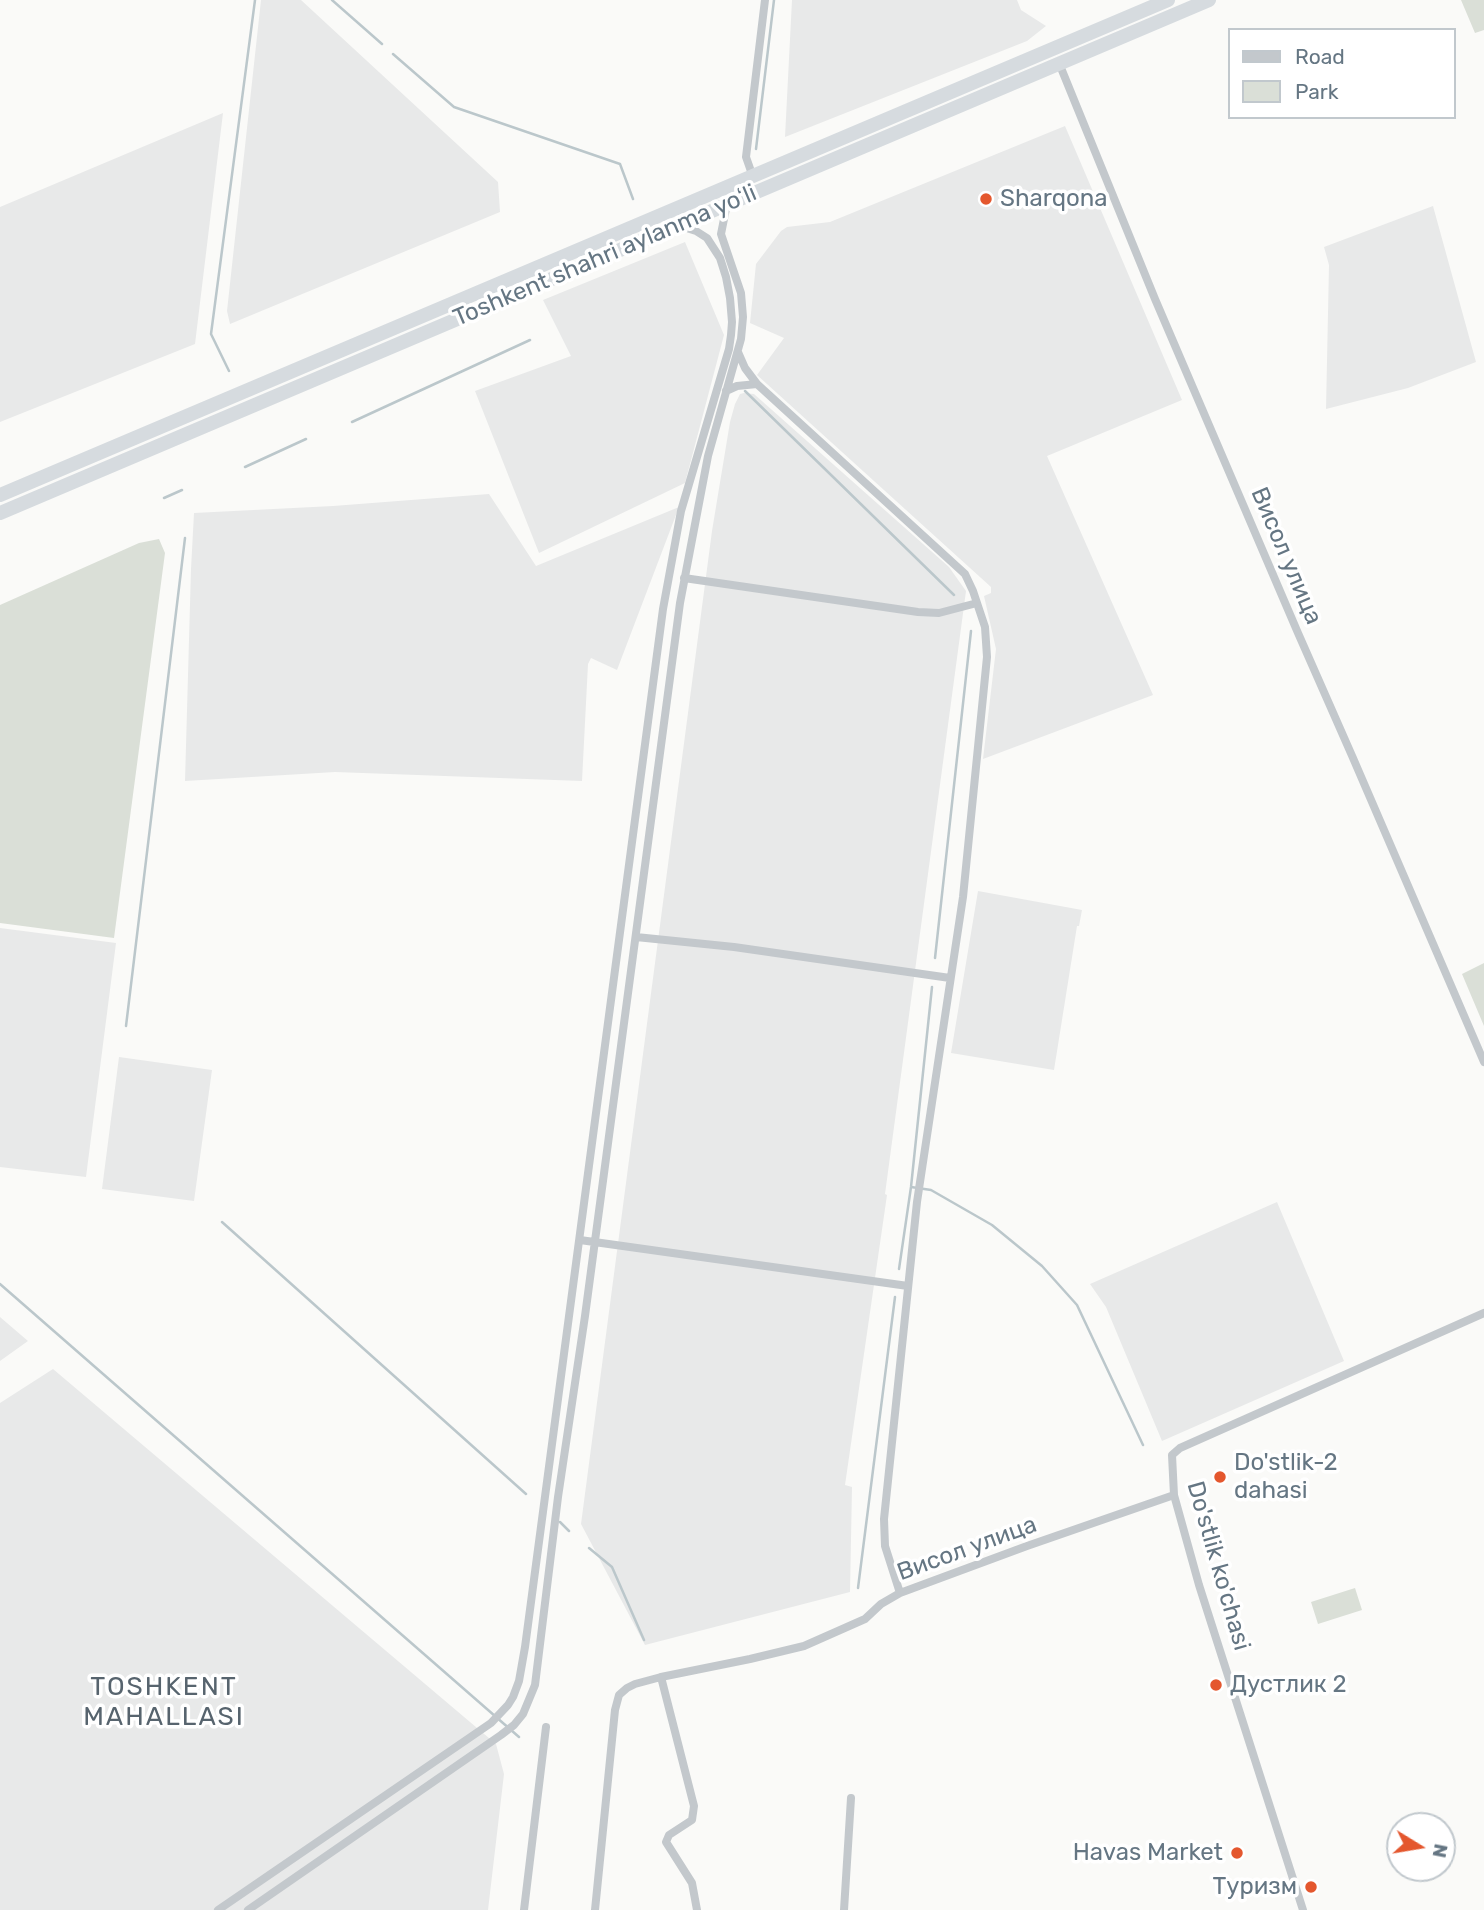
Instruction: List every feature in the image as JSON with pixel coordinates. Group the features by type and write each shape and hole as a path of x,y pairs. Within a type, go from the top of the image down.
{"highway":[{"name":"Toshkent shahri aylanma yoʻli","path":"0,495 1168,0"},
{"name":"Toshkent shahri aylanma yoʻli","path":"0,513 1209,0"},
{"path":"418,317 418,326 425,333"}],"street":[{"path":"753,177 746,157 765,0"},
{"name":"Висол улица","path":"1059,63 1155,299 1484,1062"},
{"path":"248,1910 514,1725 528,1705 535,1685 558,1497 684,578 700,491 743,326 741,293 721,234 727,204"},
{"path":"218,1910 491,1723 513,1697 519,1681 663,609 681,512 729,349 732,322 726,277 716,250 702,234 677,225"},
{"path":"738,352 745,368 757,384 965,574 978,603 985,628 987,657 963,897 919,1188 884,1526 885,1546 900,1593"},
{"path":"726,391 737,386 757,384"},
{"path":"684,578 918,612 939,613 978,603"},
{"path":"637,805 652,807"},
{"path":"636,937 734,947 950,978"},
{"path":"580,1240 908,1286"},
{"name":"Do'stlik ko'chasi","path":"1304,1910 1199,1585 1174,1495 1172,1454 1180,1448 1484,1313"},
{"name":"Висол улица","path":"595,1910 615,1710 619,1695 635,1684 661,1677 804,1646 865,1619 881,1604 900,1593 1174,1495"},
{"path":"661,1677 694,1806 692,1820 669,1835 666,1842 692,1883 697,1910"},
{"path":"519,1681 535,1685"},
{"path":"524,1910 546,1727"},
{"path":"844,1910 851,1798"}],"shaded area":[{"path":"261,0 301,0 498,182 500,212 230,324 227,311"},
{"path":"792,0 1017,0 1021,10 1046,26 1027,41 785,137"},
{"path":"223,113 195,344 0,422 0,207"},
{"path":"1065,126 1182,400 1047,456 1153,695 983,759 996,649 984,596 991,593 991,587 757,375 784,338 750,323 756,264 787,227 830,222"},
{"path":"1433,206 1476,362 1408,388 1326,409 1329,265 1324,247"},
{"path":"685,242 724,335 685,483 539,553 475,391 571,356 543,300"},
{"path":"740,394 754,394 949,567 966,591 885,1194 887,1195 845,1485 852,1487 850,1592 645,1645 581,1524 712,531 730,422 735,404"},
{"path":"489,494 536,566 679,507 617,670 591,658 588,664 582,781 335,772 185,781 194,513"},
{"path":"978,891 1082,910 1077,926 1054,1070 951,1053"},
{"path":"0,928 116,943 86,1177 0,1167"},
{"path":"119,1057 212,1070 194,1201 102,1189"},
{"path":"1277,1202 1344,1361 1162,1441 1106,1307 1090,1284"},
{"path":"0,1317 28,1341 0,1361"},
{"path":"53,1369 496,1744 504,1774 488,1910 0,1910 0,1403"}],"green space":[{"path":"1461,0 1484,0 1484,30 1475,33"},
{"path":"159,539 165,553 114,938 0,923 0,605 139,543"},
{"path":"1484,963 1484,1026 1462,974"},
{"path":"1355,1588 1362,1610 1318,1624 1311,1602"}],"waterway":[{"path":"229,371 211,334 255,0"},
{"path":"332,0 382,44"},
{"path":"756,149 774,0"},
{"path":"393,54 454,107 620,164 633,199"},
{"path":"352,422 530,340"},
{"path":"745,391 954,595"},
{"path":"245,467 306,439"},
{"path":"164,498 182,490"},
{"path":"126,1026 185,538"},
{"path":"935,958 971,631"},
{"path":"899,1269 911,1187 932,987"},
{"path":"911,1187 931,1190 992,1225 1042,1266 1077,1305 1143,1445"},
{"path":"222,1222 526,1494"},
{"path":"0,1284 519,1737"},
{"path":"858,1588 895,1297"},
{"path":"560,1522 569,1531"},
{"path":"589,1548 612,1567 644,1640"}],"place":[{"name":"Sharqona","path":"986,199"},
{"name":"Do'stlik-2 dahasi","path":"1220,1477"},
{"name":"Дустлик 2","path":"1216,1685"},
{"name":"Havas Market","path":"1237,1853"},
{"name":"Туризм","path":"1311,1887"}],"district":[{"name":"TOSHKENT MAHALLASI","path":"164,1702"}]}
